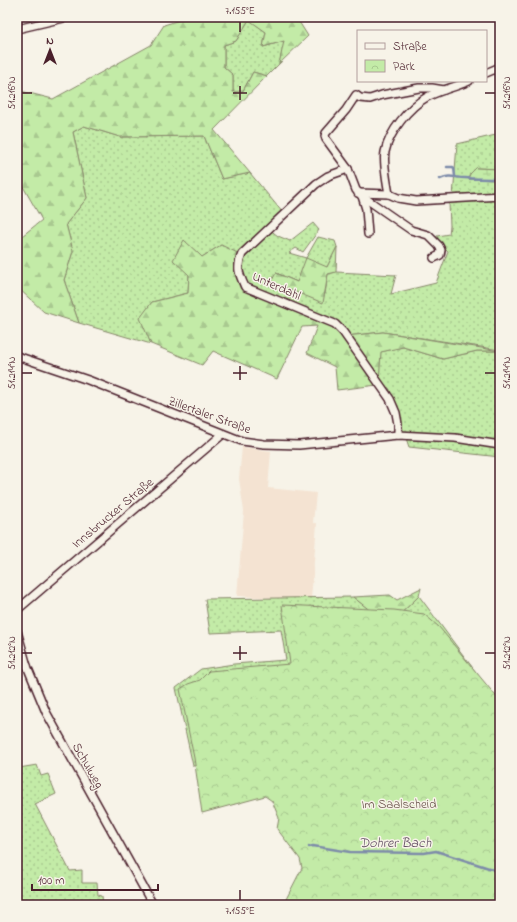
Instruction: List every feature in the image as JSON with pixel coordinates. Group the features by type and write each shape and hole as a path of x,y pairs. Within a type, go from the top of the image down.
{"street":[{"path":"17,28 68,17"},
{"path":"487,74 500,67"},
{"path":"389,194 385,153 390,138 404,116 420,101 444,90 467,82"},
{"path":"368,234 366,209 348,169 325,136 328,130 346,110 356,95 360,98 370,99 382,95 419,88 444,90"},
{"name":"Unterdahl","path":"348,169 328,176 316,184 242,254 238,271 245,287 335,324 343,332 390,399 396,413 398,435"},
{"path":"360,194 389,194 398,198 416,201 500,196"},
{"path":"360,194 411,230 432,238 441,250 440,255 434,258"},
{"name":"Zillertaler Straße","path":"17,356 88,380 242,441 264,444 299,445 398,435 455,438 500,446"},
{"name":"Innsbrucker Straße","path":"17,610 223,434"},
{"name":"Schulweg","path":"17,631 27,666 46,712 153,905"},
{"path":"17,660 27,666"}],"shaded area":[{"path":"242,447 271,451 268,488 316,493 313,523 317,523 311,600 237,596 244,511 239,479"}],"green space":[{"path":"189,17 296,17 308,36 279,64 284,41 263,47 266,32 249,20 236,41 224,45 224,67 233,75 233,92 243,91 253,72 267,76 214,130 250,173 222,179 204,136 120,137 84,126 73,132 87,198 66,224 73,251 64,280 79,323 44,312 17,287 17,240 42,220 17,176 17,90 53,99 151,45 164,25"},
{"path":"249,19 266,32 263,47 285,41 279,64 267,76 253,72 243,91 233,92 233,75 224,67 224,45 236,41"},
{"path":"84,126 120,137 204,136 222,179 250,173 283,213 237,255 221,245 202,257 184,241 189,275 188,293 152,302 141,318 151,344 79,323 64,280 73,251 66,224 87,198 73,132"},
{"path":"500,134 500,169 476,168 469,179 500,180 500,198 453,197 457,144"},
{"path":"476,168 500,169 500,180 468,179 470,174"},
{"path":"500,200 500,350 383,332 346,336 245,287 239,274 242,254 269,229 278,236 290,241 313,223 319,230 303,252 296,248 289,253 306,258 318,237 335,241 337,247 327,267 297,282 325,294 328,274 336,272 396,275 391,294 436,283 448,251 436,240 437,236 449,234 449,203"},
{"path":"184,240 202,257 221,245 242,255 239,263 245,287 335,324 346,336 383,332 500,351 477,351 443,359 403,347 381,352 379,382 377,385 337,390 335,367 307,353 317,326 302,327 277,379 213,351 202,365 151,344 140,318 152,302 188,293 189,275 173,260"},
{"path":"337,247 336,272 328,274 323,303 271,282 276,273 297,282 306,258 327,267"},
{"path":"403,347 443,359 477,351 500,351 500,457 409,447 389,388 379,385 380,352"},
{"path":"421,588 419,596 396,618 381,619 353,597 390,595 397,600"},
{"path":"419,596 478,675 265,760 193,766 176,688 201,669 234,664 286,660 281,630 210,633 205,599 353,597 382,619 396,618"},
{"name":"Im Saalscheid","path":"282,605 394,610 424,614 439,627 500,701 500,905 283,905 302,868 300,859 277,829 279,818 272,801 265,796 202,813 194,758 180,689 188,684 200,680 209,671 290,664"},
{"path":"17,757 19,768 37,765 41,776 48,774 56,794 35,804 70,871 82,870 82,883 97,883 98,895 102,896 103,905 17,905"}],"waterway":[{"path":"447,167 454,168 455,176"},
{"path":"440,179 450,176 474,179 500,179"},
{"name":"Dohrer Bach","path":"309,847 313,846 350,852 424,853 436,851 492,869 500,875"}]}
